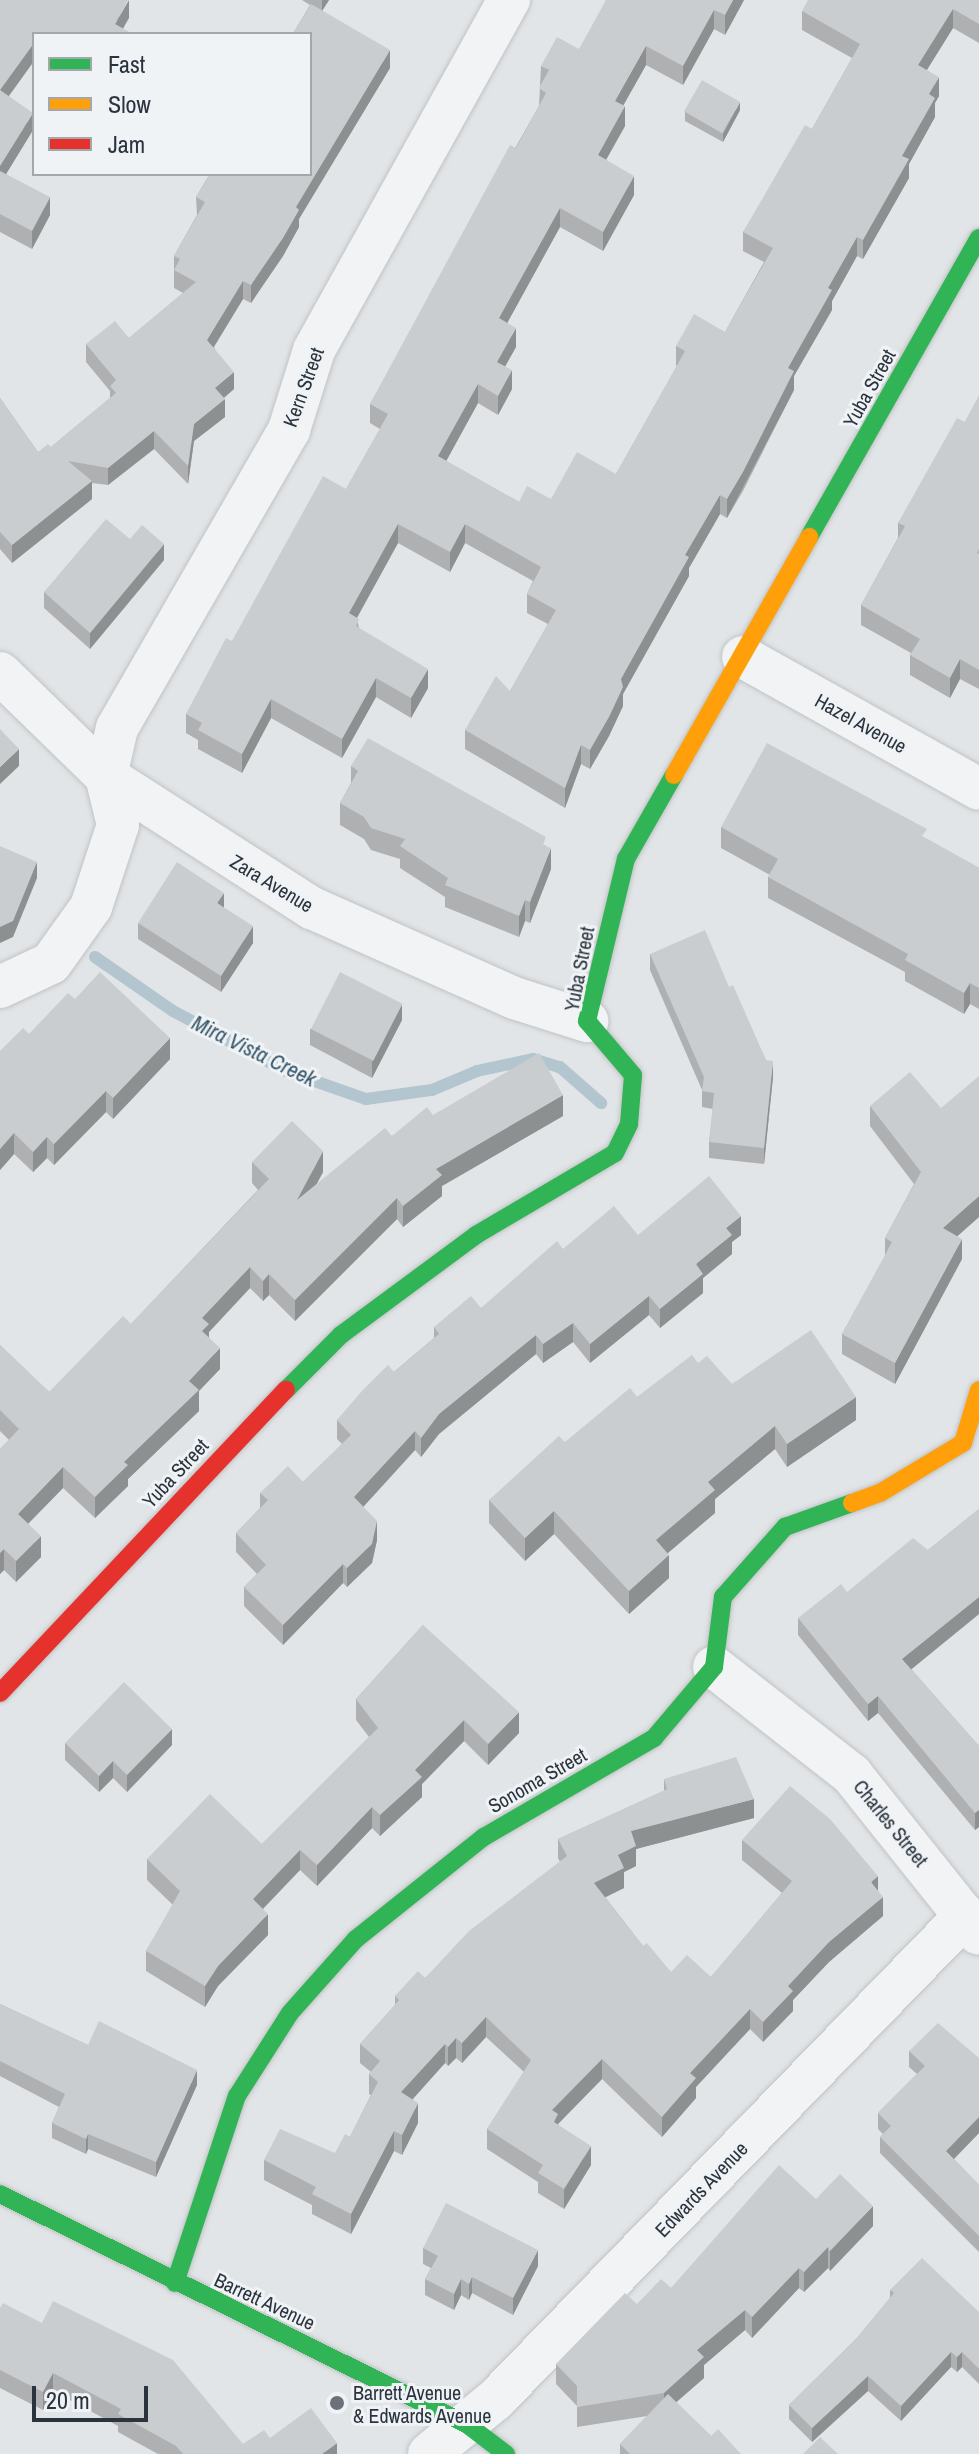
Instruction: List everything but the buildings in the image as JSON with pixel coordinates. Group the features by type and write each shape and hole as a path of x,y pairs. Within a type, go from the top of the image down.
{"street":[{"name":"Kern Street","path":"106,776 117,728 289,430 314,350 509,0"},
{"name":"Yuba Street","path":"0,1693 192,1484 341,1335 476,1235 615,1153 629,1124 633,1075 587,1021 626,859 979,238"},
{"name":"Hazel Avenue","path":"743,657 979,789"},
{"name":"Zara Avenue","path":"0,673 106,776 312,908 514,998 587,1021"},
{"path":"0,987 51,963 91,907 118,825 106,776"},
{"path":"714,1667 723,1597 785,1527 880,1493 963,1443 979,1390"},
{"name":"Charles Street","path":"714,1667 852,1775 972,1925"},
{"name":"Sonoma Street","path":"175,2283 237,2096 290,2013 356,1939 484,1837 654,1738 714,1667"},
{"name":"Edwards Avenue","path":"429,2454 468,2425 972,1925"},
{"name":"Barrett Avenue","path":"0,2194 468,2425 506,2454"}],"waterway":[{"name":"Mira Vista Creek","path":"95,957 173,1011 286,1071 366,1099 432,1090 477,1071 533,1059 560,1067 601,1103"}],"traffic: fast":[{"path":"809,537 979,238"},
{"path":"286,1390 341,1335 476,1235 615,1153 629,1124 633,1075 587,1021 626,859 674,775"},
{"path":"175,2283 237,2096 290,2013 356,1939 484,1837 654,1738 714,1667 723,1597 785,1527 852,1503"},
{"path":"0,2194 468,2425 506,2454"}],"traffic: slow":[{"path":"674,775 809,537"},
{"path":"852,1503 880,1493 963,1443 979,1390"}],"traffic: jam":[{"path":"0,1693 286,1390"}],"place":[{"name":"Barrett Avenue & Edwards Avenue","path":"337,2403"}]}
